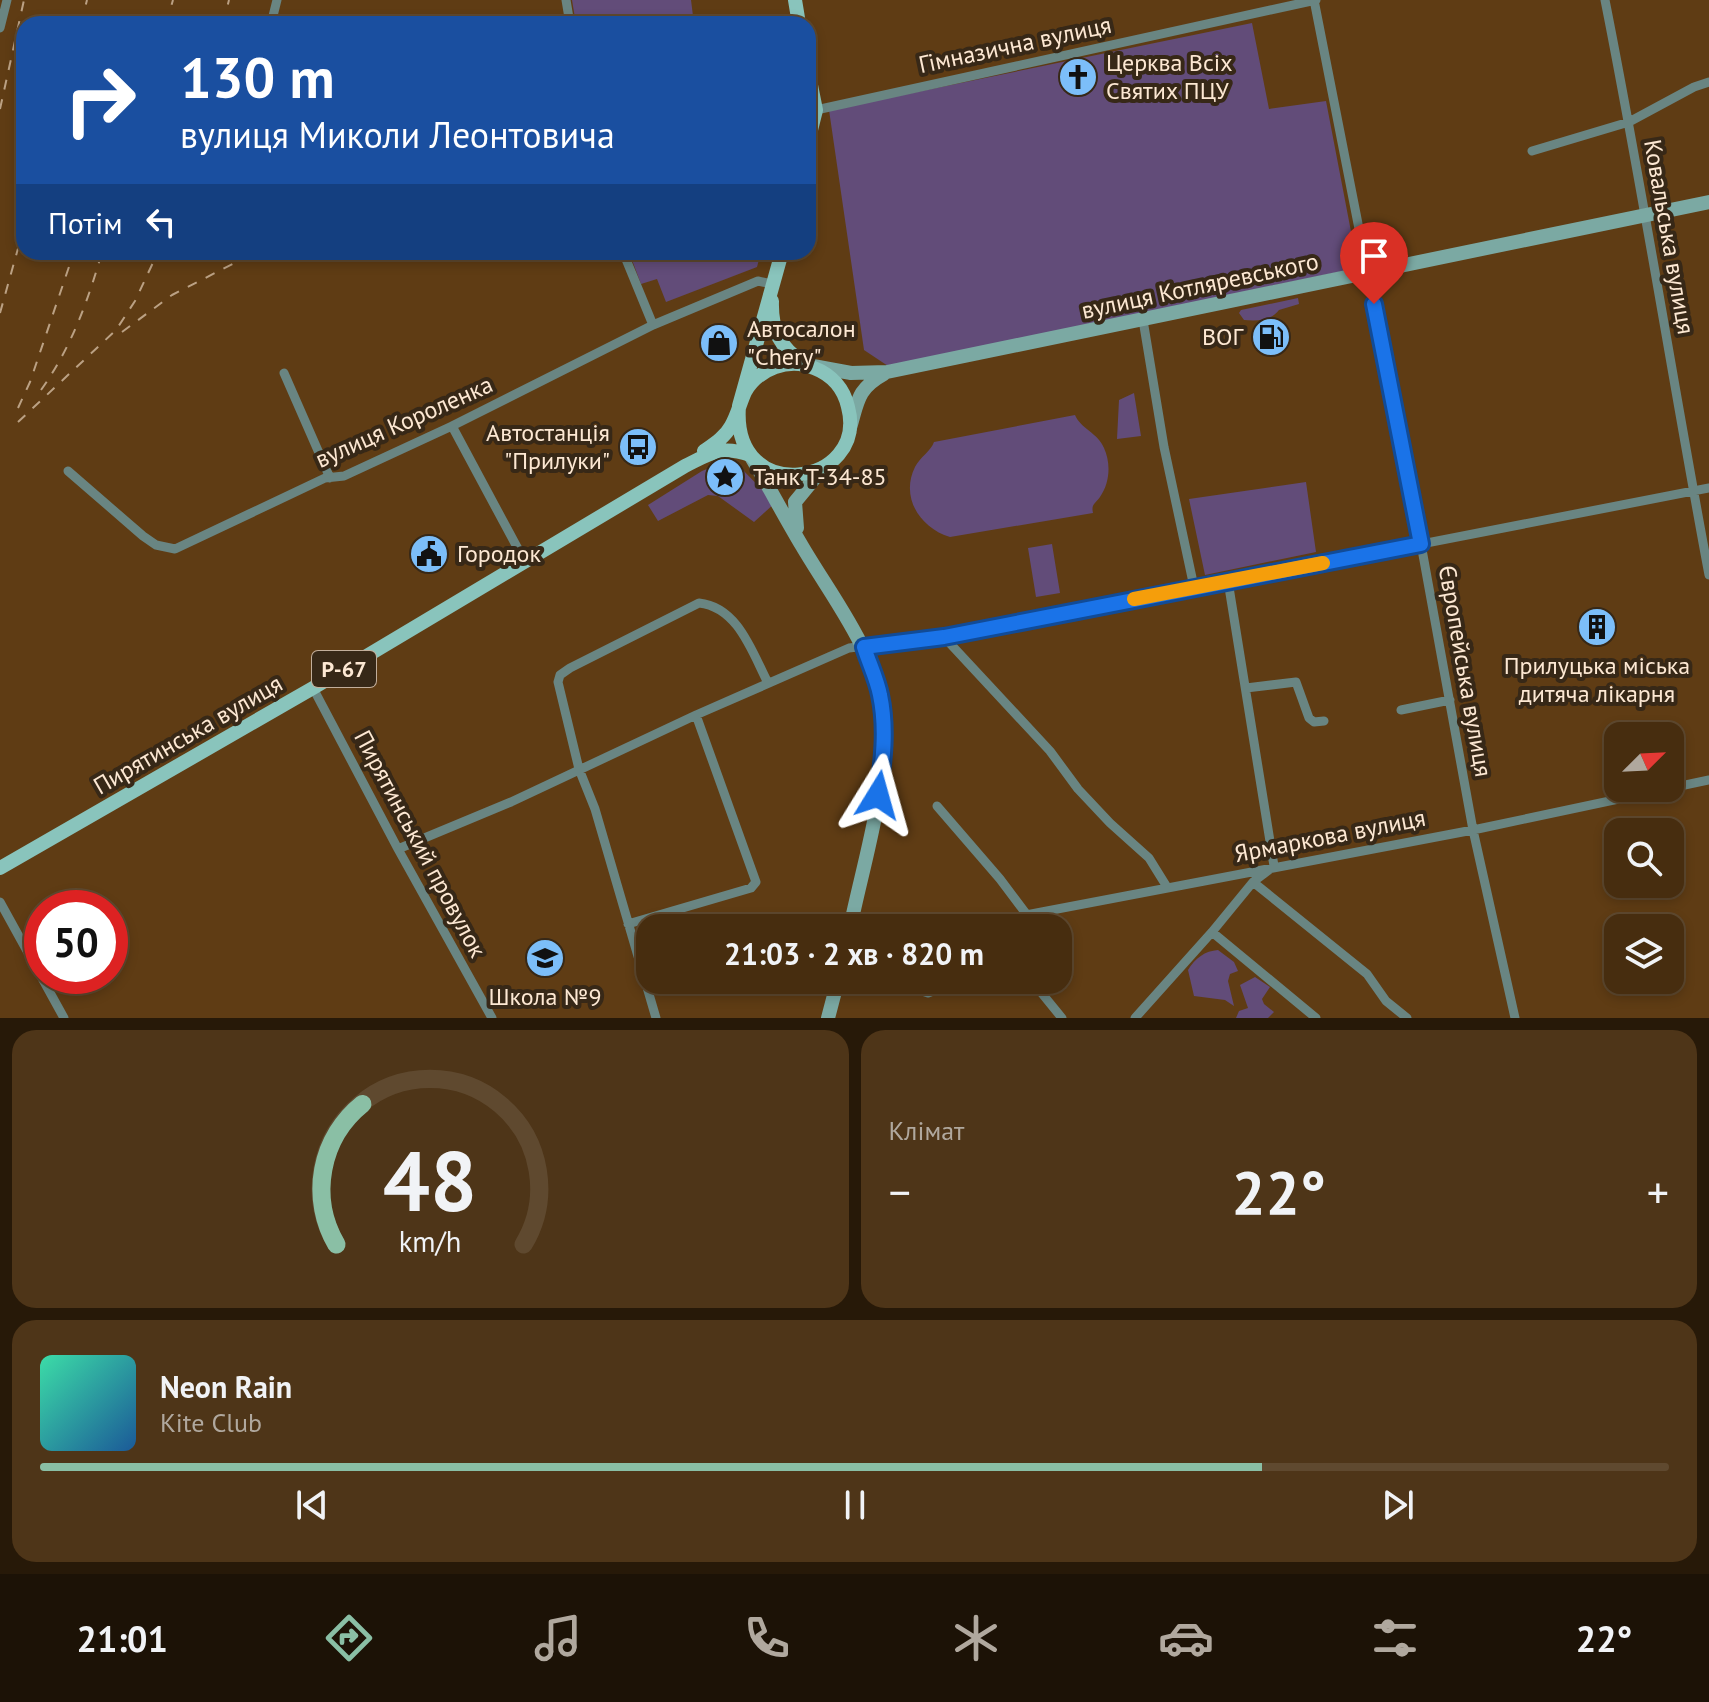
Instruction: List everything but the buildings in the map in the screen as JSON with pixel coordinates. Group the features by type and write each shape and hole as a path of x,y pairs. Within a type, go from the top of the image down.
{"main road":[{"name":"вулиця Котляревського","path":"808,365 851,373 887,372 1709,202"},
{"name":"Р-67","path":"780,260 739,406 740,432 750,455 776,473 800,475 823,468"},
{"name":"Р-67","path":"772,284 771,316 775,332 789,354 836,382 847,404 850,428"},
{"name":"Р-67","path":"685,466 725,435 752,383 773,367 808,365"},
{"path":"800,544 794,516 795,502 840,451 860,391 887,372"},
{"name":"Р-67","path":"685,466 726,449 750,455"},
{"path":"750,455 800,544 864,647 880,694 884,727 883,761 853,914"},
{"name":"Пирятинська вулиця","path":"0,868 313,688 685,466"},
{"path":"828,1018 834,994"}],"street":[{"path":"0,28 7,0"},
{"name":"Гімназична вулиця","path":"816,110 1315,0"},
{"name":"Європейська вулиця","path":"1315,0 1421,544 1473,830 1515,1018"},
{"name":"Ковальська вулиця","path":"1605,0 1709,575"},
{"path":"1532,151 1551,148 1629,122 1709,82"},
{"path":"626,260 653,325"},
{"name":"вулиця Короленка","path":"68,471 143,536 156,545 175,549 452,426 653,325 758,281 772,284"},
{"path":"1143,320 1164,447 1194,587"},
{"path":"284,373 330,478"},
{"path":"452,426 525,562"},
{"path":"398,849 511,802 696,715 849,648 944,637 1709,488"},
{"path":"1135,1018 1253,882 1274,866 1228,581"},
{"path":"656,1018 595,809 579,769 558,691 560,675 699,603 709,604 737,624 768,683"},
{"path":"944,637 1050,751 1088,801 1149,858 1167,887"},
{"path":"1246,688 1296,682 1309,718 1314,722 1324,721"},
{"name":"Пирятинський провулок","path":"313,688 492,1018"},
{"path":"1401,710 1450,700"},
{"path":"628,924 751,888 756,882 696,715"},
{"name":"Ярмаркова вулиця","path":"1032,914 1473,830 1709,780"},
{"path":"937,806 1026,914"},
{"path":"1253,882 1367,974 1386,1001 1407,1018"},
{"path":"0,902 64,1018"},
{"path":"1212,932 1316,1018"},
{"path":"1042,994 1062,1018"}],"shaded area":[{"path":"572,0 691,0 693,16 575,16"},
{"path":"1252,23 1269,109 1326,101 1358,268 888,366 864,350 829,110"},
{"path":"632,260 759,260 757,267 666,302 657,279 641,284"},
{"path":"1298,298 1299,304 1279,310 1263,320 1244,320 1239,313 1241,310"},
{"path":"1134,393 1141,436 1117,439 1119,400"},
{"path":"1075,415 1101,443 1108,460 1106,486 1093,506 1093,513 950,537 930,526 916,510 910,489 911,478 917,463 934,442"},
{"path":"724,462 740,467 775,503 754,522 718,496 708,495 658,521 648,505 702,471"},
{"path":"1306,482 1316,552 1205,575 1189,499"},
{"path":"1052,544 1060,593 1036,597 1028,548"},
{"path":"1218,950 1234,962 1238,971 1230,974 1228,981 1234,1006 1225,1000 1194,996 1188,970 1201,956"},
{"path":"1255,977 1270,987 1262,999 1274,1012 1268,1018 1236,1018 1239,1011 1248,1008 1240,985"}],"railway":[{"path":"20,16 24,0"},
{"path":"83,16 87,0"},
{"path":"168,16 173,0"},
{"path":"225,16 229,0"},
{"path":"0,109 16,36"},
{"path":"0,313 16,256"},
{"path":"18,408 30,382 71,260"},
{"path":"41,390 78,324 100,260"},
{"path":"18,422 116,330 135,301 154,260"},
{"path":"122,332 172,295 240,260"}],"slow traffic":[{"path":"1134,599 1323,563"}],"place":[{"name":"Церква Всіх Святих ПЦУ","path":"1078,77"},
{"name":"ВОГ","path":"1271,337"},
{"name":"Автосалон \"Chery\"","path":"719,343"},
{"name":"Автостанція \"Прилуки\"","path":"638,447"},
{"name":"Танк Т-34-85","path":"725,477"},
{"name":"Городок","path":"429,554"},
{"name":"Прилуцька міська дитяча лікарня","path":"1597,627"},
{"name":"Школа №9","path":"545,958"}],"route":[{"path":"878,795 884,727 880,694 864,647 944,637 1421,544 1374,304"}]}
